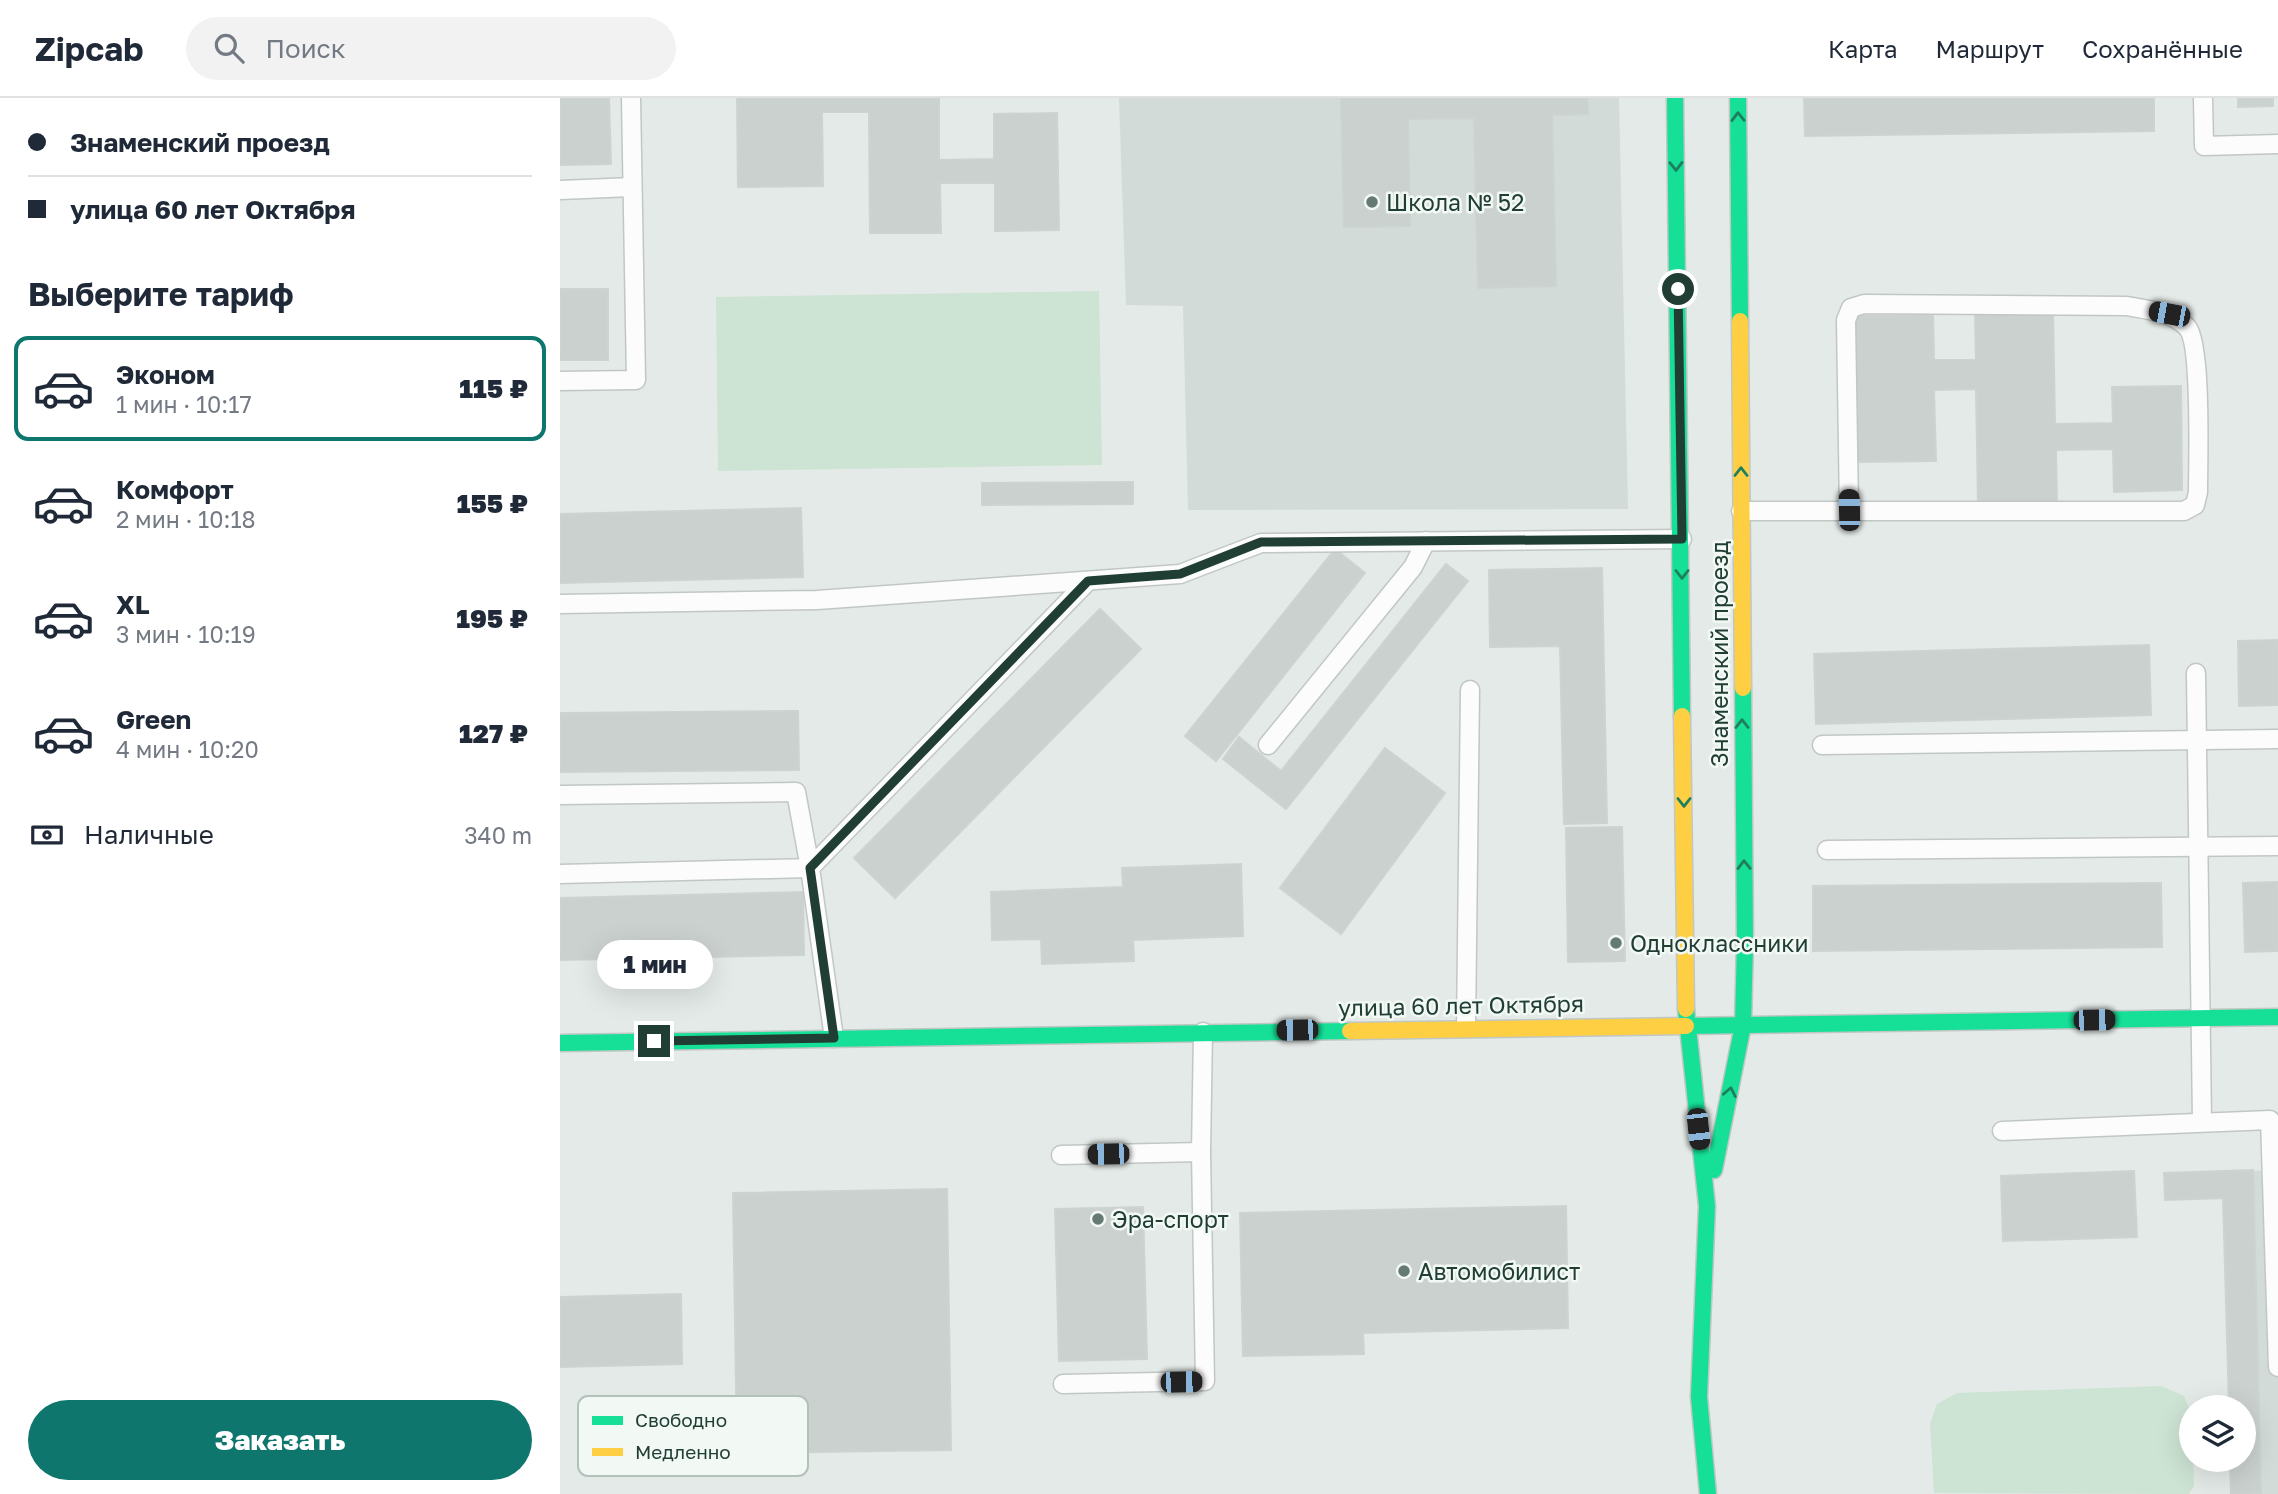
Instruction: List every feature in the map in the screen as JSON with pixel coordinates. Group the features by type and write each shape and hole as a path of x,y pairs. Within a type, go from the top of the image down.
{"main road":[{"name":"Знаменский проезд","path":"1675,98 1686,1025 1707,1206"},
{"name":"Знаменский проезд","path":"1708,1494 1699,1397 1707,1206 1743,1025 1745,941 1738,98"},
{"name":"улица 60 лет Октября","path":"560,1043 2278,1017"}],"lane":[{"path":"560,381 635,380 631,98"},
{"path":"2203,98 2204,146 2278,144"},
{"path":"560,190 632,187"},
{"path":"1741,511 2184,511 2195,505 2198,492 2196,351 2189,328 2169,314 2127,306 1864,304 1851,308 1846,320 1849,510"},
{"path":"560,604 817,600 1180,574 1261,542 1682,539"},
{"path":"1268,745 1413,567 1426,541"},
{"path":"560,874 810,868 1088,581"},
{"path":"2196,673 2202,1122"},
{"path":"1466,1028 1470,690"},
{"path":"1822,745 2278,738"},
{"path":"560,794 796,792 810,868 834,1038"},
{"path":"1827,850 2278,846"},
{"path":"1063,1384 1205,1381 1201,1152 1203,1032"},
{"path":"2002,1131 2270,1120 2278,1367"},
{"path":"1061,1155 1201,1152"}],"shaded area":[{"name":"Школа № 52","path":"1119,98 1619,98 1628,509 1188,510 1183,306 1126,305"},
{"path":"2278,1170 2278,1494 2231,1494 2230,1472 2256,1472 2256,1395 2229,1395 2223,1199 2165,1200 2164,1173"}],"green space":[{"path":"1099,291 1102,465 718,471 716,297"},
{"path":"2161,1386 2182,1395 2179,1395 2179,1472 2193,1472 2194,1486 2189,1494 1934,1493 1930,1424 1937,1404 1957,1393"}],"building":[{"path":"560,98 609,98 611,164 560,165"},
{"path":"737,98 939,98 939,160 994,159 994,114 1057,113 1059,230 995,231 995,183 940,183 941,233 870,233 869,112 822,112 823,186 738,187"},
{"path":"1341,98 1587,98 1588,114 1552,115 1556,286 1478,288 1474,118 1408,119 1410,226 1344,227"},
{"path":"1804,98 2154,98 2154,131 1805,136"},
{"path":"2238,98 2273,98 2273,106 2238,107"},
{"path":"560,289 608,289 608,360 560,360"},
{"path":"2053,312 2055,424 2113,423 2112,387 2181,386 2182,490 2114,492 2113,449 2056,450 2057,502 1978,504 1976,389 1934,390 1936,461 1857,462 1855,316 1933,315 1934,360 1976,360 1975,314"},
{"path":"1133,482 1133,504 982,505 982,483"},
{"path":"801,508 803,577 560,583 560,514"},
{"path":"1335,549 1365,573 1216,761 1185,736"},
{"path":"1446,564 1468,581 1286,809 1223,759 1239,737 1281,771"},
{"path":"1602,568 1607,823 1564,824 1560,646 1490,647 1489,570"},
{"path":"1100,609 1141,649 895,898 854,858"},
{"path":"2278,640 2278,705 2239,706 2238,641"},
{"path":"2149,645 2151,715 1816,724 1814,654"},
{"path":"798,711 799,770 560,772 560,713"},
{"path":"1385,748 1445,793 1341,934 1280,888"},
{"path":"1622,827 1625,961 1568,962 1566,828"},
{"path":"1241,864 1243,936 1133,940 1134,961 1042,964 1041,939 992,940 991,892 1123,887 1122,868"},
{"path":"2278,882 2278,951 2245,952 2243,883"},
{"path":"2161,883 2162,947 1813,951 1813,886"},
{"path":"803,892 804,955 560,960 560,898"},
{"path":"2253,1170 2261,1494 2231,1494 2230,1472 2256,1472 2256,1395 2229,1395 2223,1198 2165,1200 2164,1173"},
{"path":"2134,1171 2137,1237 2003,1241 2001,1176"},
{"path":"947,1189 951,1450 808,1452 808,1396 736,1396 733,1193"},
{"name":"Автомобилист","path":"1566,1206 1568,1328 1363,1333 1364,1354 1243,1356 1240,1213"},
{"path":"1143,1207 1147,1359 1059,1361 1055,1209"},
{"path":"681,1294 682,1364 560,1367 560,1297"}],"traffic: fast":[{"path":"1675,98 1682,716"},
{"path":"1738,98 1740,321"},
{"path":"1714,1170 1743,1025 1743,688"},
{"path":"1686,1009 1707,1206 1699,1397 1708,1494"},
{"path":"1686,1026 2278,1017"},
{"path":"560,1043 1350,1031"}],"traffic: slow":[{"path":"1740,321 1743,688"},
{"path":"1682,716 1686,1009"},
{"path":"1350,1031 1686,1026"}],"place":[{"name":"Школа № 52","path":"1372,202"},
{"name":"Одноклассники","path":"1616,943"},
{"name":"Эра-спорт","path":"1098,1219"},
{"name":"Автомобилист","path":"1404,1271"}],"route":[{"path":"654,1041 834,1038 810,868 1088,581 1180,574 1261,542 1682,539 1678,289"}]}
